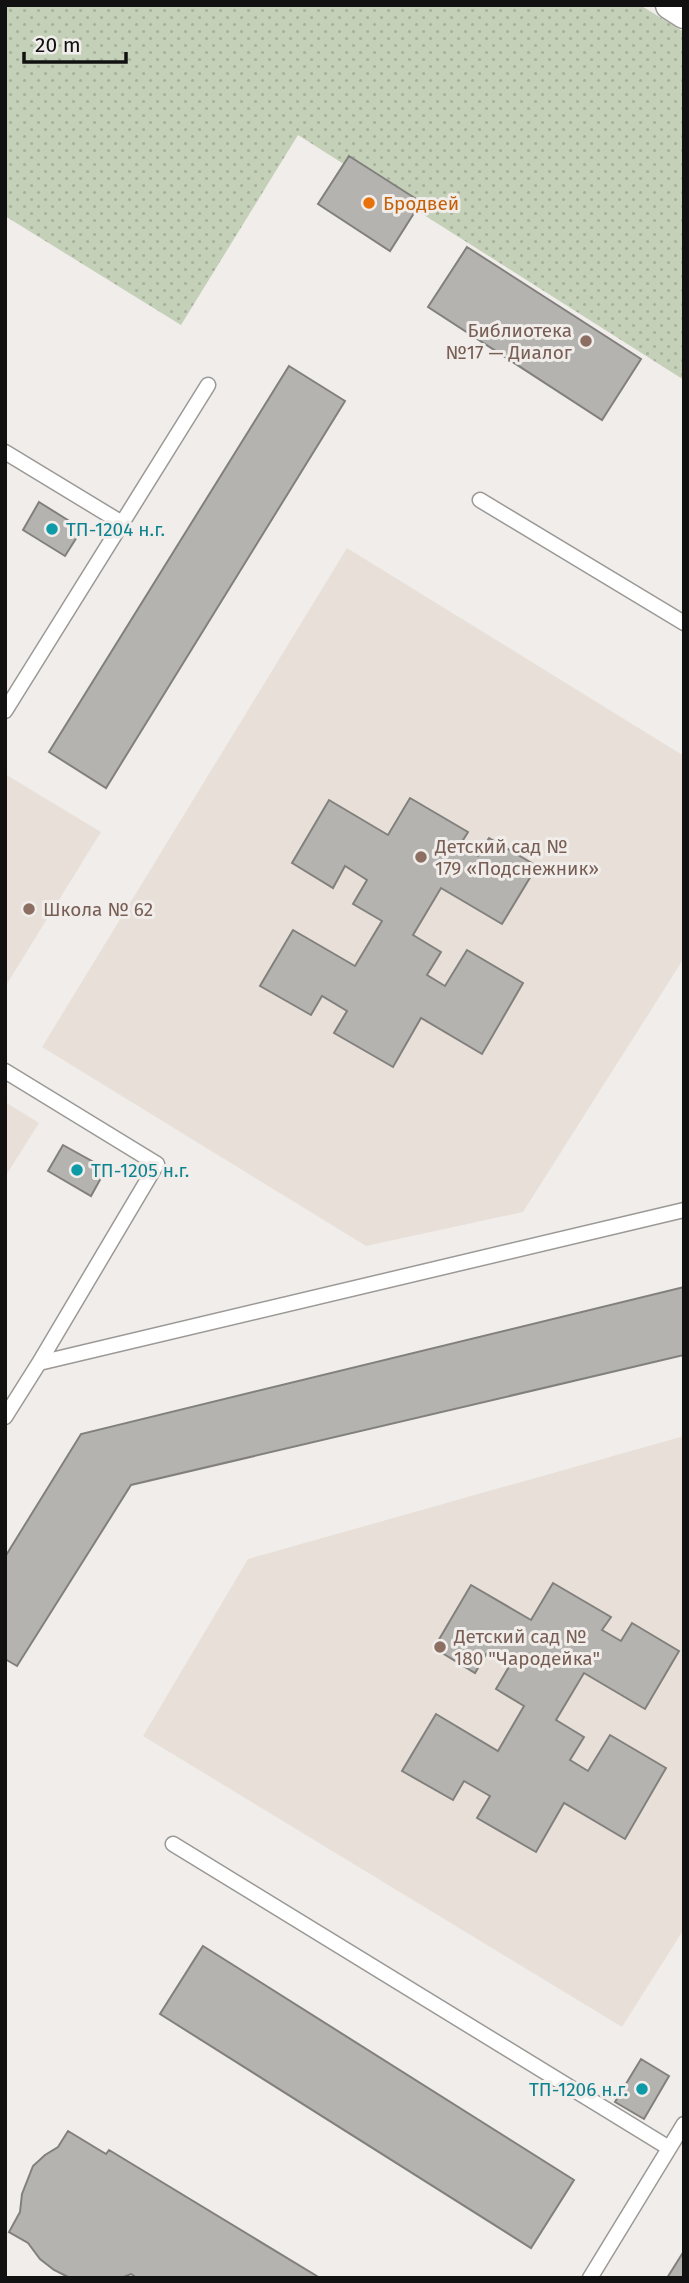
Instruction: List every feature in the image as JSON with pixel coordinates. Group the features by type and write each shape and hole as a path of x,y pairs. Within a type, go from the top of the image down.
{"street":[{"path":"670,5 684,14"}],"lane":[{"path":"5,711 208,385"},
{"path":"5,452 122,523"},
{"path":"481,500 684,623"},
{"path":"5,1071 157,1164 5,1417"},
{"path":"39,1363 684,1210"},
{"path":"173,1843 669,2148"},
{"path":"590,2278 684,2123"}],"shaded area":[{"name":"Детский сад № 179 «Подснежник»","path":"347,548 684,756 684,958 523,1212 366,1246 42,1047"},
{"name":"Школа № 62","path":"5,774 101,832 5,987"},
{"path":"5,1102 39,1123 5,1177"},
{"name":"Детский сад № 180 \"Чародейка\"","path":"684,1436 684,1929 622,2027 143,1736 248,1559"}],"green space":[{"path":"5,5 640,5 684,32 684,380 298,135 181,325 5,216"}],"building":[{"name":"Бродвей","path":"349,156 421,202 390,251 318,204"},
{"path":"467,247 641,359 602,420 428,307"},
{"path":"289,366 345,401 106,788 49,752"},
{"name":"ТП-1204 н.г.","path":"39,502 82,529 65,556 23,530"},
{"path":"410,798 468,832 460,845 478,856 489,838 537,866 502,924 441,888 413,935 441,952 427,975 445,986 467,950 523,983 482,1054 421,1018 393,1067 334,1033 347,1011 322,996 311,1015 260,986 293,930 355,966 382,921 353,904 367,880 345,866 333,888 292,863 329,800 388,835"},
{"name":"ТП-1205 н.г.","path":"63,1145 106,1169 91,1196 48,1171"},
{"path":"684,1287 684,1355 131,1485 17,1666 5,1659 5,1557 81,1434"},
{"path":"553,1583 611,1617 602,1630 621,1641 632,1623 679,1651 645,1709 584,1673 556,1720 584,1737 570,1760 588,1771 610,1735 666,1768 625,1839 564,1803 536,1852 477,1818 490,1796 464,1781 453,1800 402,1771 436,1714 498,1751 524,1706 496,1689 510,1665 488,1651 475,1673 434,1648 471,1585 531,1620"},
{"path":"203,1946 574,2180 531,2248 160,2014"},
{"name":"ТП-1206 н.г.","path":"641,2059 669,2076 644,2119 615,2102"},
{"path":"68,2131 106,2154 109,2150 320,2278 137,2278 131,2274 121,2278 70,2278 54,2270 40,2259 28,2243 9,2232 20,2212 22,2194 33,2166 58,2147"},
{"path":"684,2251 684,2278 667,2278"}],"place":[{"name":"Бродвей","path":"369,203"},
{"name":"Библиотека №17 — Диалог","path":"586,341"},
{"name":"ТП-1204 н.г.","path":"52,529"},
{"name":"Детский сад № 179 «Подснежник»","path":"421,857"},
{"name":"Школа № 62","path":"29,909"},
{"name":"ТП-1205 н.г.","path":"77,1170"},
{"name":"Детский сад № 180 \"Чародейка\"","path":"440,1647"},
{"name":"ТП-1206 н.г.","path":"642,2089"}]}
